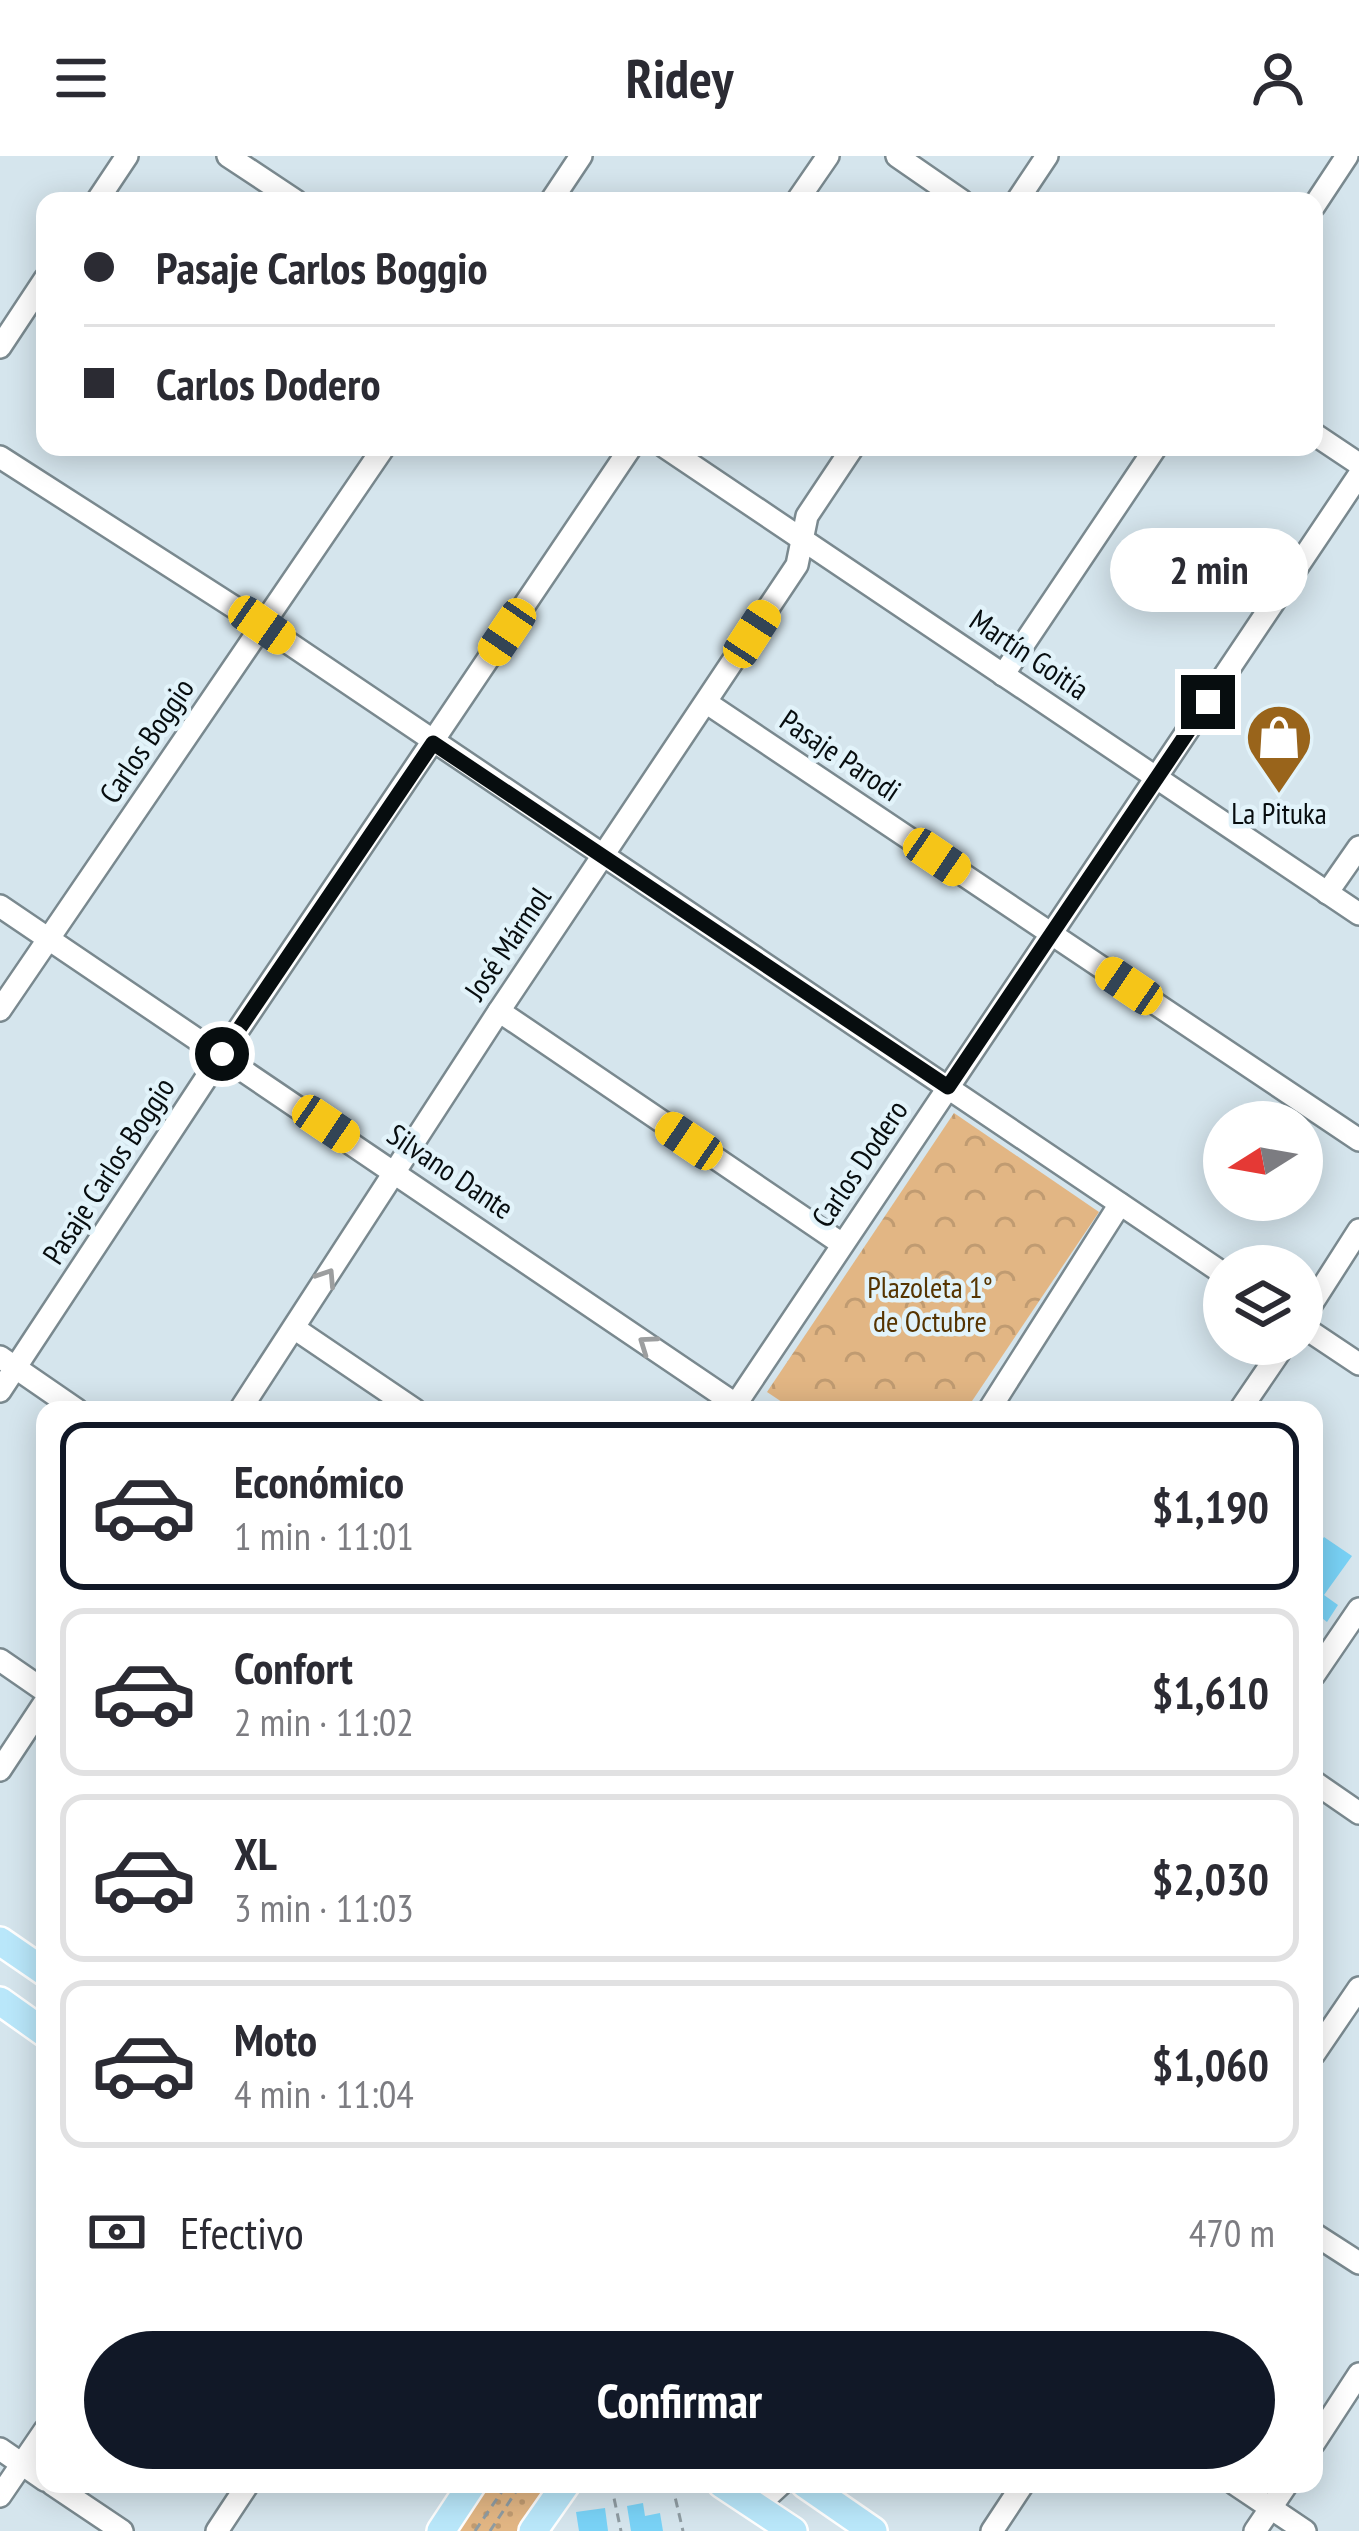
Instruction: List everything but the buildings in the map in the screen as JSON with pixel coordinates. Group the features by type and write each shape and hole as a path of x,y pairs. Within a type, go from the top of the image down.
{"main road":[{"path":"0,1941 36,1966"},
{"path":"0,2001 36,2026"},
{"path":"441,2531 466,2493"},
{"path":"533,2531 560,2493"},
{"path":"735,2493 793,2531"},
{"path":"818,2493 873,2531"}],"street":[{"path":"103,192 128,156"},
{"path":"228,156 282,192"},
{"path":"556,192 580,156"},
{"path":"803,192 828,156"},
{"path":"897,156 949,192"},
{"path":"1023,192 1047,156"},
{"path":"1323,192 1346,156"},
{"path":"0,346 36,292"},
{"path":"1323,440 1359,464"},
{"name":"Carlos Boggio","path":"0,1010 378,456"},
{"name":"Pasaje Carlos Boggio","path":"0,1391 8,1362 626,456"},
{"name":"Martín Goitía","path":"679,456 1359,914"},
{"name":"José Mármol","path":"246,1401 797,565 807,516 847,456"},
{"path":"1004,675 1150,456"},
{"path":"0,457 262,625 1203,1260"},
{"name":"Carlos Dodero","path":"741,1401 1359,475"},
{"name":"Pasaje Parodi","path":"707,703 1359,1140"},
{"path":"1328,892 1359,847"},
{"name":"Silvano Dante","path":"0,906 396,1170 727,1401"},
{"path":"499,1011 842,1244"},
{"path":"995,1401 1120,1204"},
{"path":"1323,1288 1359,1229"},
{"path":"294,1328 402,1401"},
{"path":"1323,1337 1359,1364"},
{"path":"8,1362 64,1401"},
{"path":"1246,1401 1271,1365"},
{"path":"1323,1662 1359,1609"},
{"path":"0,1660 36,1685"},
{"path":"0,1770 36,1716"},
{"path":"1323,1788 1359,1814"},
{"path":"1323,2041 1359,1988"},
{"path":"1323,2240 1359,2263"},
{"path":"1323,2429 1359,2374"},
{"path":"0,2496 36,2443"},
{"path":"0,2449 36,2474"},
{"path":"65,2493 122,2531"},
{"path":"217,2531 242,2493"},
{"path":"756,2507 771,2493"},
{"path":"992,2531 1017,2493"},
{"path":"1248,2493 1305,2531"},
{"path":"1255,2531 1281,2493"}],"path":[{"path":"475,2531 501,2493"},
{"path":"490,2531 515,2493"},
{"path":"613,2493 621,2531"},
{"path":"674,2493 683,2531"}],"green space":[{"name":"Plazoleta 1° de Octubre","path":"954,1113 1099,1212 972,1401 780,1401 767,1392"},
{"path":"476,2493 543,2493 518,2531 450,2531"}],"place":[{"name":"La Pituka","path":"1279,796"}],"route":[{"path":"222,1054 433,743 948,1087 1208,702"}]}
